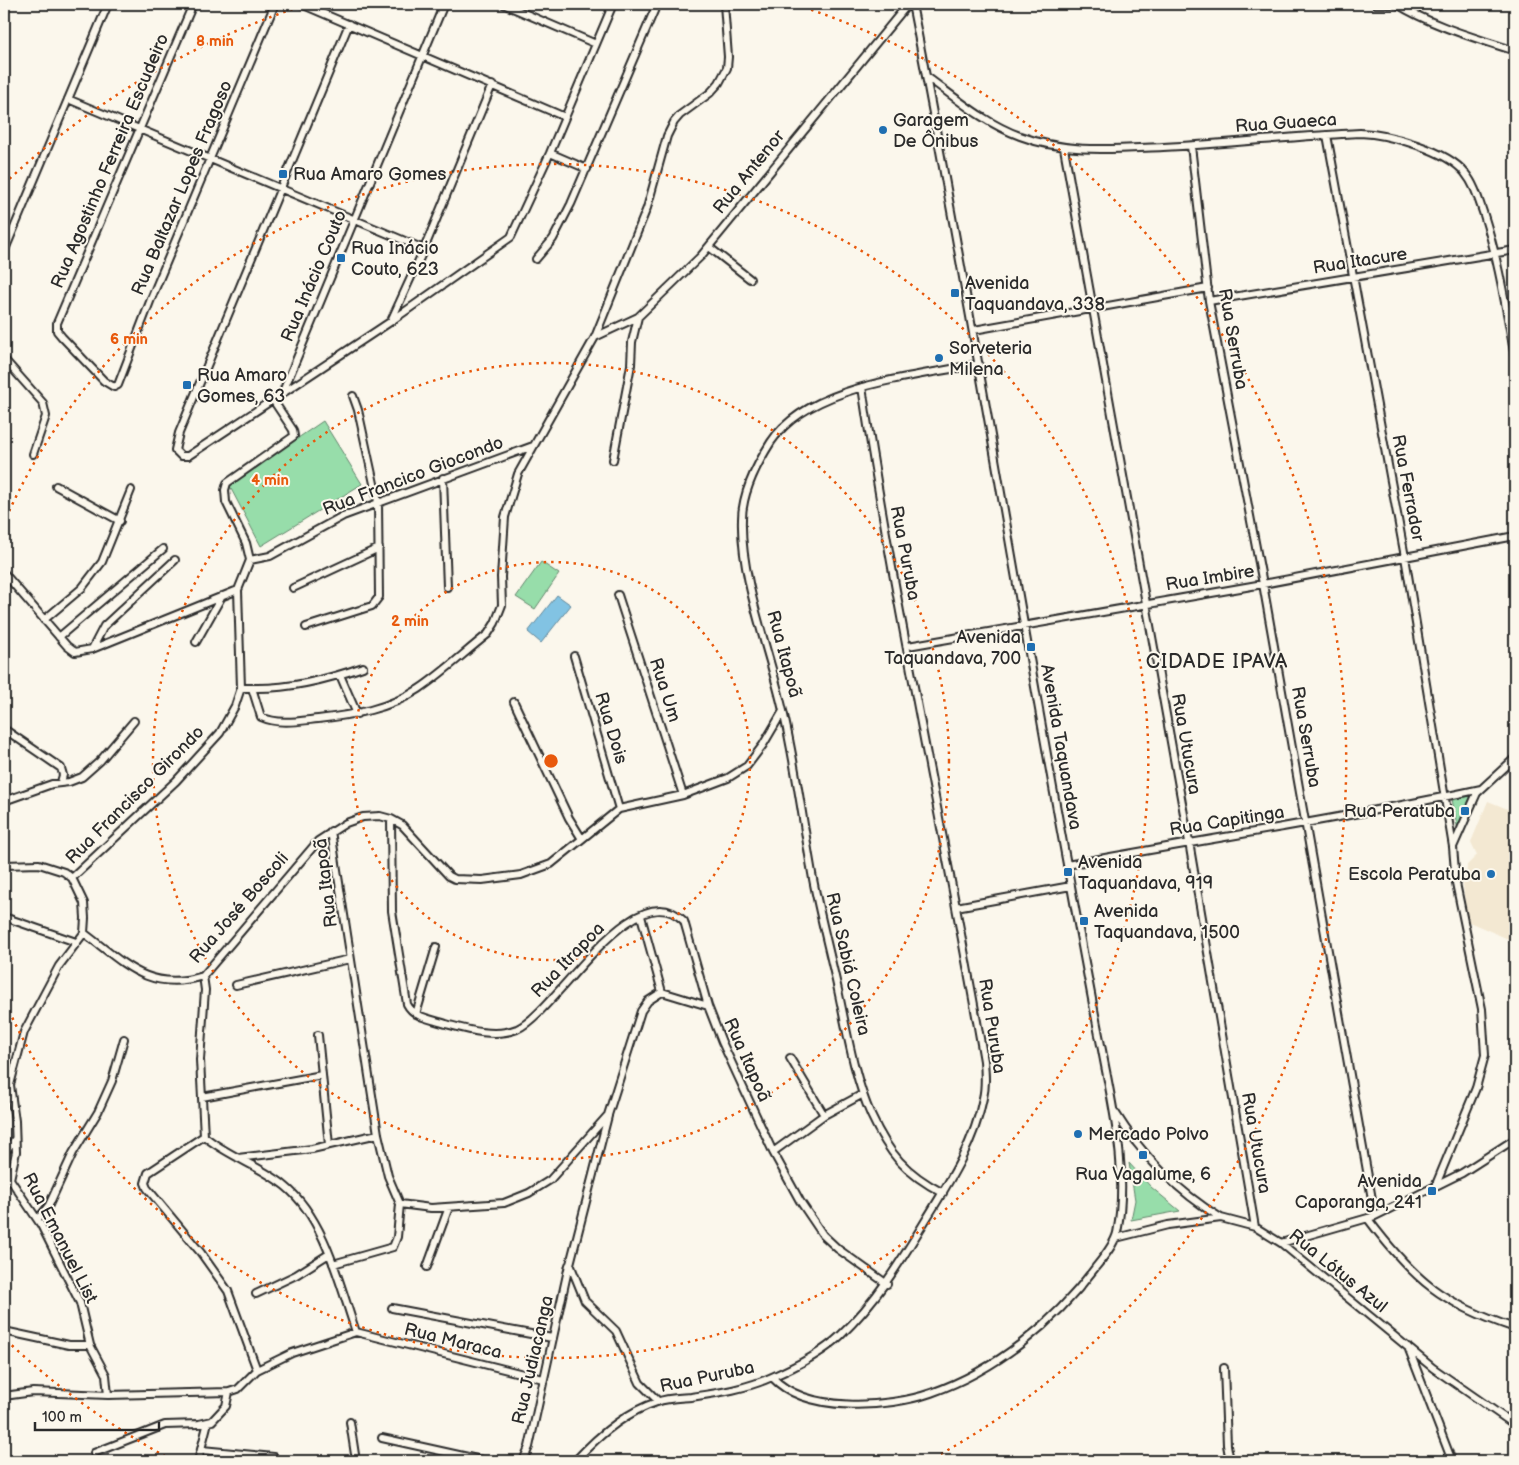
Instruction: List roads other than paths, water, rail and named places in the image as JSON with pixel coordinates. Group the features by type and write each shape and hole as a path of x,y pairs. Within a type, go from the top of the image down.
{"street":[{"path":"5,248 108,4"},
{"name":"Rua Agostinho Ferreira Escudeiro","path":"118,385 114,387 109,386 57,331 59,317 194,4"},
{"name":"Rua Baltazar Lopes Fragoso","path":"118,385 151,299 275,4"},
{"path":"301,4 565,117"},
{"name":"Rua Inácio Couto","path":"282,394 444,4"},
{"path":"503,4 596,44"},
{"path":"349,24 179,433 176,443 176,454 188,456 390,322 511,237 550,153 613,4"},
{"path":"536,258 552,239 586,169 657,4"},
{"path":"252,688 262,717 273,722 301,721 357,714 391,703 419,689 488,634 495,623 502,605 501,578 505,517 518,474 595,337 648,208 667,136 674,122 680,115 710,93 719,83 726,68 728,57 724,4"},
{"name":"Rua Antenor","path":"595,337 638,317 708,247 908,4"},
{"name":"Avenida Taquandava","path":"772,1377 781,1387 794,1394 812,1399 859,1405 906,1401 934,1392 989,1365 1044,1326 1077,1292 1116,1238 1121,1190 1114,1110 1067,865 974,330 959,262 927,77 912,4"},
{"path":"1375,4 1397,4 1407,10 1466,34 1515,51"},
{"name":"Rua Guaeca","path":"927,77 994,124 1020,136 1064,148 1091,151 1191,146 1360,133 1386,136 1440,155 1465,172 1476,192 1496,253 1515,357"},
{"path":"390,322 424,249 492,85"},
{"path":"68,99 424,249"},
{"name":"Rua Ferrador","path":"1327,135 1405,557 1453,847 1456,883 1482,1009 1486,1055 1476,1088 1435,1187"},
{"name":"Rua Serruba","path":"1191,146 1209,301 1264,584 1372,1217"},
{"name":"Rua Utucura","path":"1064,148 1144,604 1189,842 1255,1227"},
{"path":"550,153 586,169"},
{"path":"708,247 750,279"},
{"name":"Rua Itacure","path":"1209,301 1515,250"},
{"path":"974,330 1208,288"},
{"path":"613,460 631,365 632,342 638,317"},
{"path":"4,359 43,404 45,409 46,416 33,454"},
{"name":"Rua Itapoã","path":"400,1204 388,1176 378,1134 331,831 363,817 380,816 402,825 449,876 455,879 482,880 522,875 551,864 619,809 682,795 728,778 746,766 763,745 783,711 752,593 742,517 749,485 761,460 773,440 787,424 824,400 862,387 979,364"},
{"name":"Rua Puruba","path":"575,1461 598,1438 621,1420 658,1401 722,1393 772,1377 807,1360 839,1337 887,1284 943,1193 971,1136 983,1099 986,1082 984,1061 908,646 882,518 862,387"},
{"path":"306,627 335,619 376,603 378,598 378,502 353,396"},
{"path":"250,560 246,543 226,502 225,490 227,483 294,436 293,430 274,400"},
{"name":"Rua Francico Giocondo","path":"250,560 270,556 329,522 378,502 534,446"},
{"path":"443,478 447,587"},
{"path":"56,486 120,521"},
{"path":"44,620 76,594 102,562 131,490"},
{"name":"Rua Imbire","path":"908,646 1264,584 1515,536"},
{"path":"293,588 379,548"},
{"path":"59,637 163,549"},
{"path":"92,649 104,626 175,560"},
{"name":"Rua Francisco Girondo","path":"72,878 176,782 220,733 229,720 240,688 238,590 250,560"},
{"path":"4,573 59,637 75,652 92,649 238,590"},
{"name":"Rua Um","path":"618,595 682,795"},
{"path":"196,642 222,596"},
{"name":"Rua Dois","path":"574,656 619,809"},
{"path":"240,688 267,689 340,675 363,666"},
{"path":"340,675 357,714"},
{"path":"514,702 569,818 582,839"},
{"name":"Rua Sabiá Coleira","path":"783,711 814,881 863,1094 884,1140 899,1162 914,1177 943,1193"},
{"path":"4,801 62,782 82,778 134,721"},
{"path":"4,729 61,768 62,782"},
{"path":"1453,847 1480,789 1515,759"},
{"name":"Rua Capitinga","path":"1067,865 1189,842 1306,823 1480,789"},
{"path":"391,819 392,911 407,1004 416,1014"},
{"name":"Rua José Boscoli","path":"84,933 138,973 150,979 175,982 203,976 306,855 331,831"},
{"path":"4,865 39,864 52,867 72,878 84,903 84,933"},
{"path":"956,907 1071,886"},
{"name":"Rua Itrapoa","path":"416,1014 485,1033 517,1028 536,1015 598,947 641,916 664,910 676,913 684,921 708,1006"},
{"path":"333,1264 393,1247 397,1237 400,1204 430,1208 449,1208 504,1203 529,1193 550,1180 608,1115 641,1012 648,1001 662,992 641,916"},
{"path":"4,917 76,942"},
{"name":"Rua Emanuel List","path":"84,933 76,942 47,987 24,1032 10,1085 15,1121 16,1152 7,1178 38,1219 80,1303 90,1345 106,1375 108,1395"},
{"path":"416,1014 436,947"},
{"path":"236,985 350,959"},
{"path":"203,976 205,990 200,1060 204,1136"},
{"name":"Rua Itapoã","path":"662,992 708,1006 737,1080 800,1201 824,1235 838,1249 887,1284"},
{"path":"318,1035 329,1145"},
{"path":"38,1219 49,1205 73,1153 98,1112 112,1081 124,1039"},
{"path":"790,1058 824,1115"},
{"path":"202,1097 322,1075"},
{"path":"773,1152 824,1115 863,1094"},
{"path":"1114,1110 1132,1139 1151,1161 1193,1201 1220,1218"},
{"name":"Rua Judiacanga","path":"523,1461 529,1447 552,1338 608,1115"},
{"path":"238,1158 329,1145 378,1134"},
{"path":"4,1396 33,1392 108,1395 229,1392 238,1389 257,1370 292,1353 356,1332 333,1264 310,1213 285,1186 204,1136"},
{"path":"204,1136 148,1172 145,1183 162,1208 201,1253 228,1291 257,1370"},
{"path":"1281,1243 1372,1217 1470,1169 1515,1139"},
{"path":"4,1153 15,1140"},
{"path":"428,1266 449,1208"},
{"path":"1372,1217 1404,1265 1442,1296 1480,1316 1515,1328"},
{"name":"Rua Lótus Azul","path":"1116,1238 1161,1226 1220,1218 1255,1227 1281,1243 1408,1346 1432,1368 1515,1425"},
{"path":"256,1294 296,1275 329,1254"},
{"path":"570,1264 585,1301 616,1331 640,1383 658,1401"},
{"path":"392,1308 552,1338"},
{"path":"4,1331 70,1345 90,1345"},
{"name":"Rua Maraca","path":"356,1332 543,1379"},
{"path":"1408,1346 1452,1461"},
{"path":"1224,1368 1227,1444 1230,1461"},
{"path":"94,1453 165,1425 208,1422 226,1406 229,1392"},
{"path":"198,1461 208,1422"},
{"path":"350,1422 356,1461"},
{"path":"382,1438 486,1461"},
{"path":"202,1450 274,1457 275,1461"}],"water":[{"path":"557,595 571,605 541,643 528,632"}],"place":[{"name":"Garagem De Ônibus","path":"883,130"},
{"name":"Rua Amaro Gomes","path":"283,174"},
{"name":"Rua Inácio Couto, 623","path":"341,258"},
{"name":"Avenida Taquandava, 338","path":"955,293"},
{"name":"Sorveteria Milena","path":"939,358"},
{"name":"Rua Amaro Gomes, 63","path":"187,385"},
{"name":"Avenida Taquandava, 700","path":"1031,647"},
{"name":"Rua Peratuba","path":"1465,811"},
{"name":"Avenida Taquandava, 919","path":"1068,872"},
{"name":"Escola Peratuba","path":"1491,874"},
{"name":"Avenida Taquandava, 1500","path":"1084,921"},
{"name":"Mercado Polvo","path":"1078,1134"},
{"name":"Rua Vagalume, 6","path":"1143,1155"},
{"name":"Avenida Caporanga, 241","path":"1432,1191"}],"district":[{"name":"CIDADE IPAVA","path":"1217,662"}]}
